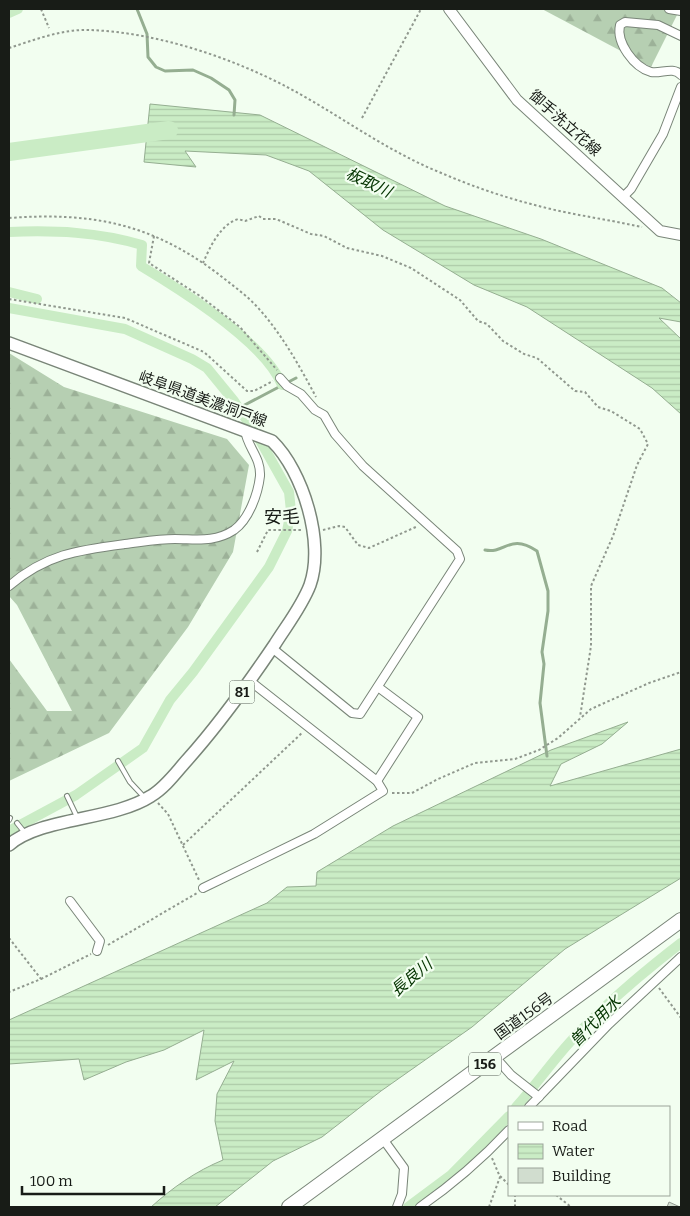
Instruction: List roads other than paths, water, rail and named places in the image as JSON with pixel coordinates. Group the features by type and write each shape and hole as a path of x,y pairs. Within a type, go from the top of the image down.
{"highway":[{"name":"国道156号","path":"289,1207 681,920"}],"main road":[{"name":"御手洗立花線","path":"455,11 517,100 660,231 681,235"},
{"name":"岐阜県道美濃洞戸線","path":"9,343 177,407 264,437 279,448 294,468 312,530 314,564 310,585 297,612 250,682 224,718 166,784 148,798 130,806 24,832 9,845"}],"street":[{"path":"669,9 681,11"},
{"path":"681,36 658,25 625,22 620,25 619,31 626,50 642,68 653,72 671,70 681,74"},
{"path":"624,196 631,189 663,134 681,87"},
{"path":"272,648 352,713 360,714 460,559 457,551 426,521 363,466 335,434 324,415 315,410 301,394 287,386 280,378"},
{"path":"9,586 24,572 76,550 161,540 212,540 233,530 249,512 260,476 257,458 246,441 246,430"},
{"path":"204,888 314,834 383,792 377,781 250,682"},
{"path":"377,781 418,718 378,687"},
{"path":"70,900 100,941 97,951"},
{"path":"530,1106 537,1095 681,957"},
{"path":"495,1057 511,1075 537,1095"},
{"path":"420,1207 454,1183 489,1152 508,1131"},
{"path":"383,1139 404,1168 402,1194 397,1207"}],"lane":[{"path":"118,761 130,782 148,798"},
{"path":"67,796 78,820"},
{"path":"17,823 24,832"}],"water":[{"path":"150,104 260,115 445,206 541,239 662,288 681,303 681,322 659,318 681,339 681,414 652,388 527,307 474,285 383,230 309,171 266,155 185,151 196,167 144,162"},
{"name":"長良川","path":"628,722 602,744 561,764 550,786 681,749 681,878 565,949 472,1027 381,1091 322,1137 273,1161 215,1207 151,1207 185,1180 223,1160 215,1121 217,1094 234,1061 196,1080 204,1030 164,1050 126,1062 84,1080 79,1059 9,1064 9,1020 267,903 287,887 316,886 317,872 393,826 551,750"}],"waterway":[{"path":"9,13 18,9"},
{"path":"137,9 147,34 148,57 156,67 165,71 193,70 211,78 229,90 235,100 234,115"},
{"name":"板取川","path":"9,152 169,130"},
{"path":"9,232 43,231 76,233 109,237 142,245 141,266 220,318 258,352 273,369 282,385"},
{"path":"9,292 37,299"},
{"path":"9,308 125,329 192,359 207,368 234,401 261,442 289,492 291,511 287,531 269,567 193,672 170,700 143,748 76,795 9,831"},
{"path":"239,408 296,378"},
{"path":"485,550 520,544 537,551 548,591 548,611 542,652 544,664 540,703 547,756"},
{"name":"曽代用水","path":"517,1106 563,1050 609,1003 681,943"},
{"name":"曽代用水","path":"408,1207 451,1175 508,1117"}],"district":[{"name":"安毛","path":"282,517"}]}
